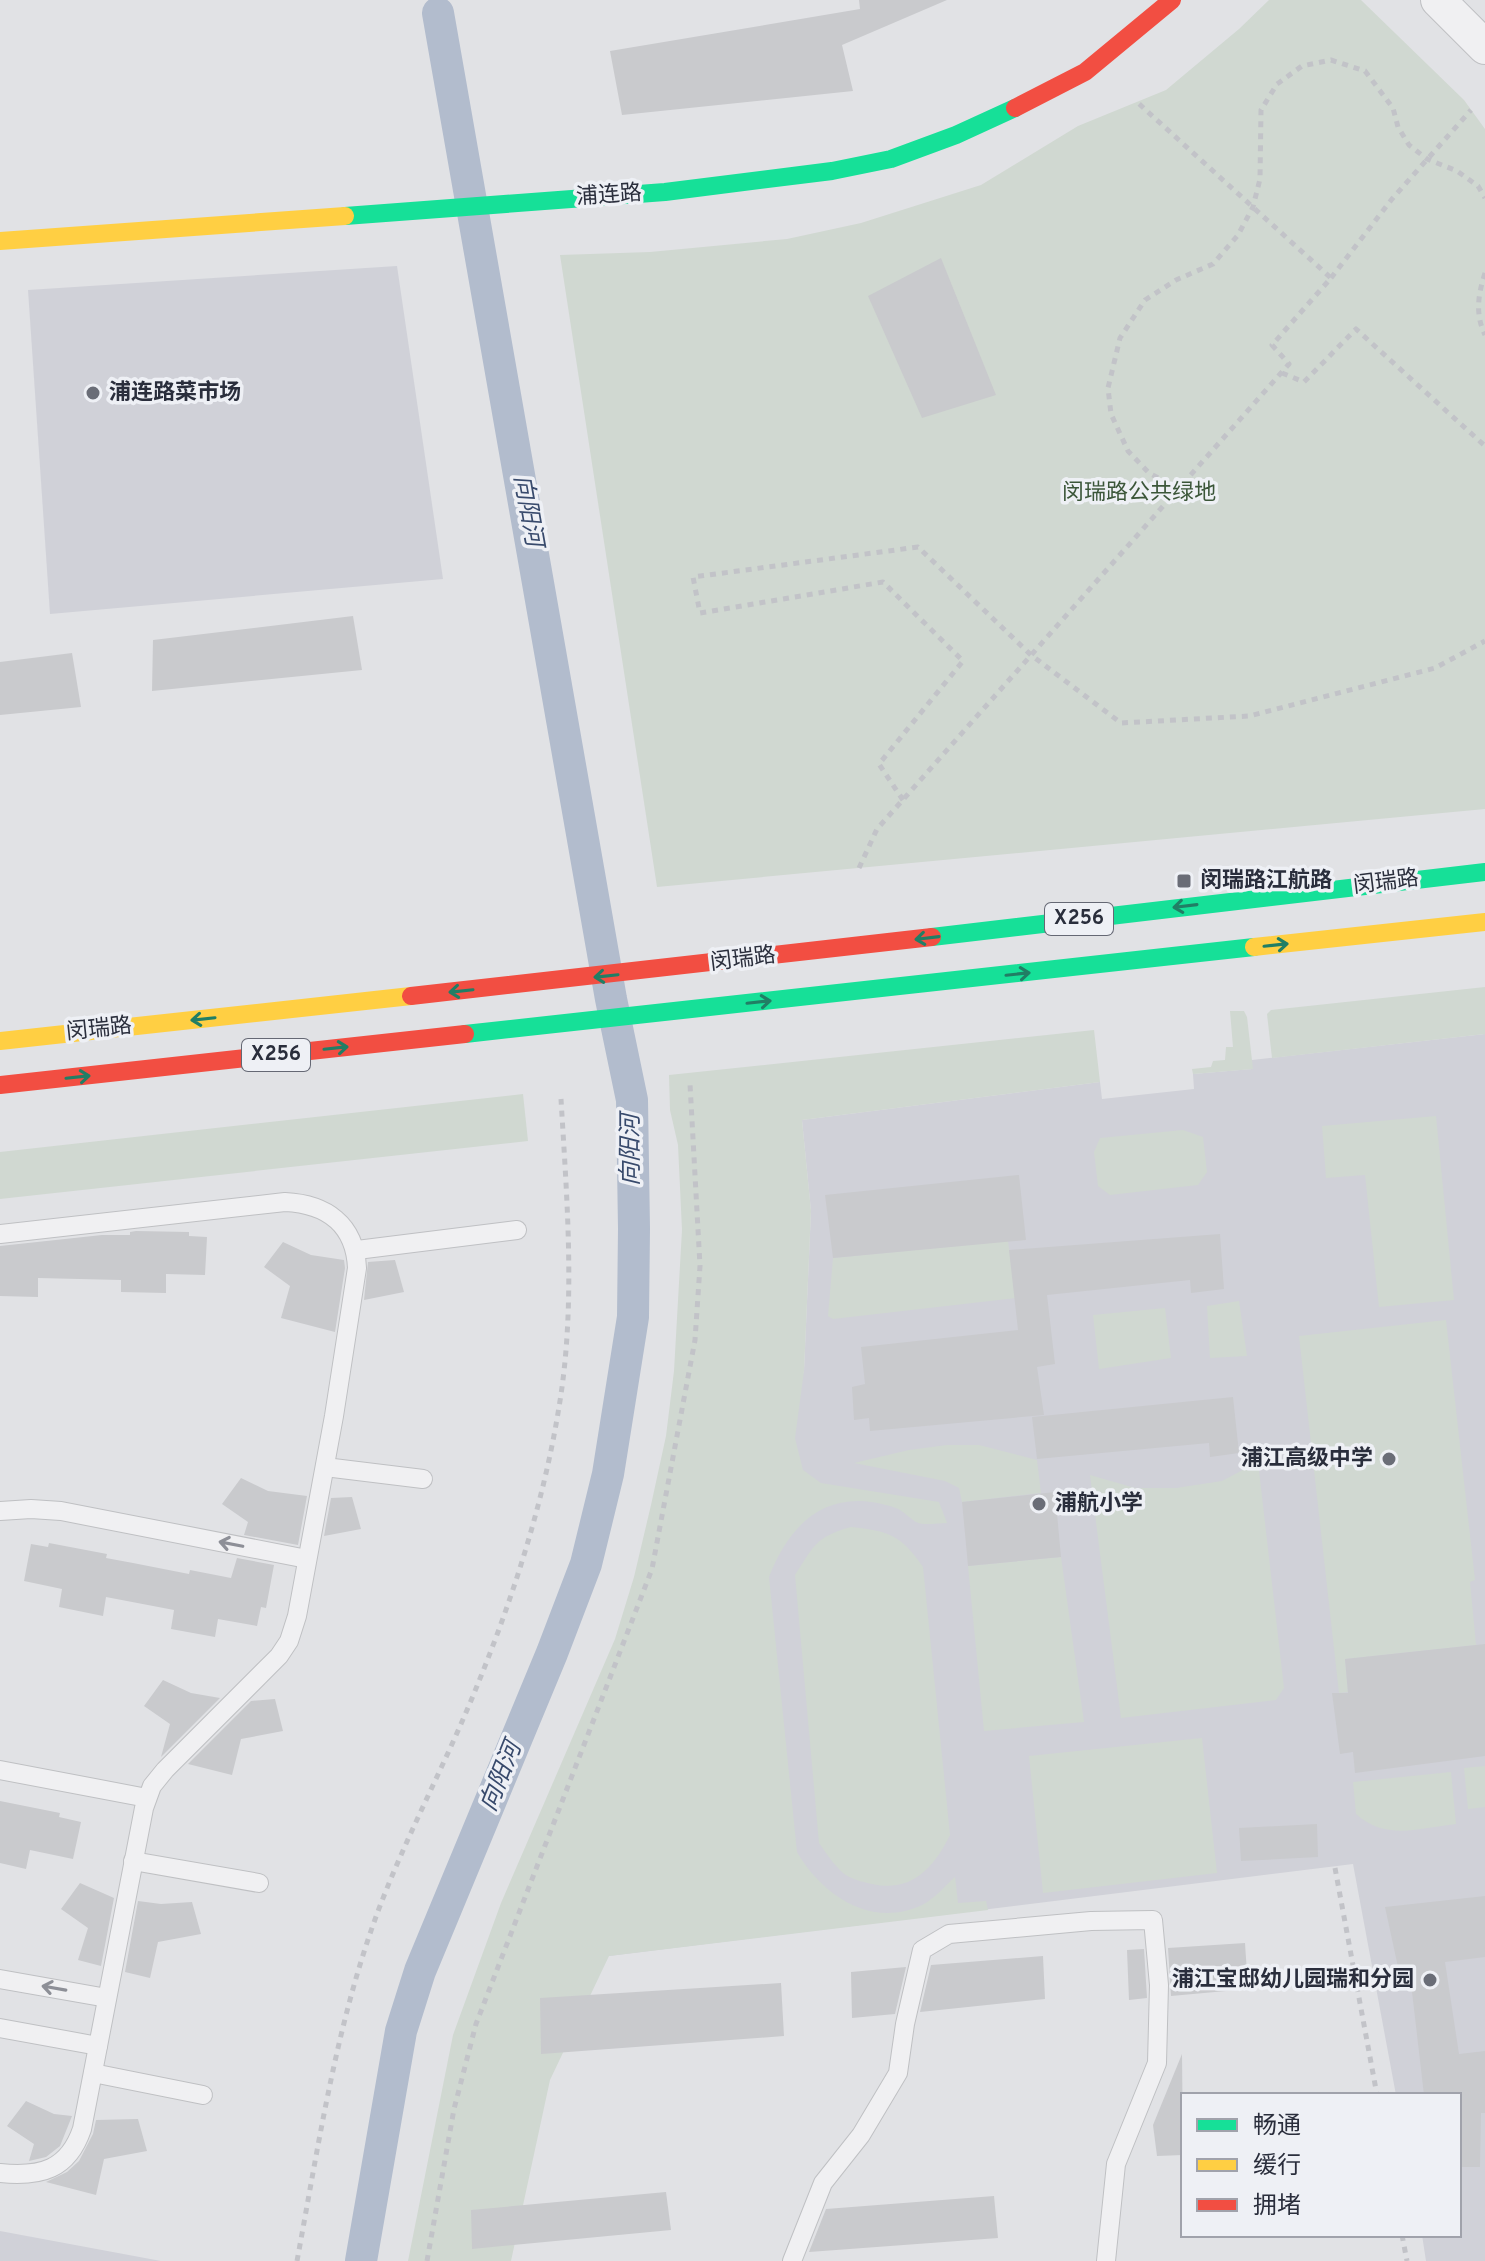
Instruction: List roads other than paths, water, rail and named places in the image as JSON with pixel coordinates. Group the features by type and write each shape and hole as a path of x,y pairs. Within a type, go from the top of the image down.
{"main road":[{"name":"浦连路","path":"0,241 680,190 832,171 891,159 956,135 1085,72 1172,0"},
{"name":"闵瑞路","path":"0,1041 672,968 1485,872"},
{"name":"闵瑞路","path":"0,1085 1485,922"}],"street":[{"path":"1438,0 1485,47"}],"lane":[{"path":"0,1234 285,1202 303,1203 321,1209 337,1220 350,1235 357,1250 357,1268 325,1467 297,1616 289,1641 279,1656 152,1786 133,1861 76,2147 64,2161 46,2171 24,2175 0,2173"},
{"path":"357,1250 517,1230"},
{"path":"325,1467 423,1479"},
{"path":"0,1511 61,1511 307,1559"},
{"path":"0,1770 147,1798"},
{"path":"133,1861 259,1883"},
{"path":"792,2261 823,2183 861,2135 898,2073 905,2024 922,1950 949,1934 1091,1921 1153,1920 1159,1985 1157,2063 1116,2164 1106,2261"},
{"path":"0,1979 107,1998"},
{"path":"0,2028 98,2046"},
{"path":"93,2073 203,2095"}],"waterway":[{"path":"436,0 438,13"},
{"name":"向阳河","path":"361,2261 401,2031 420,1971 586,1564 608,1474 633,1317 632,1100 611,999 438,13"}],"place":[{"name":"浦连路菜市场","path":"93,393"},
{"name":"闵瑞路江航路","path":"1184,881"},
{"name":"浦江高级中学","path":"1389,1459"},
{"name":"浦航小学","path":"1039,1504"},
{"name":"浦江宝邸幼儿园瑞和分园","path":"1430,1980"}],"park label":[{"name":"闵瑞路公共绿地","path":"1139,493"}]}
